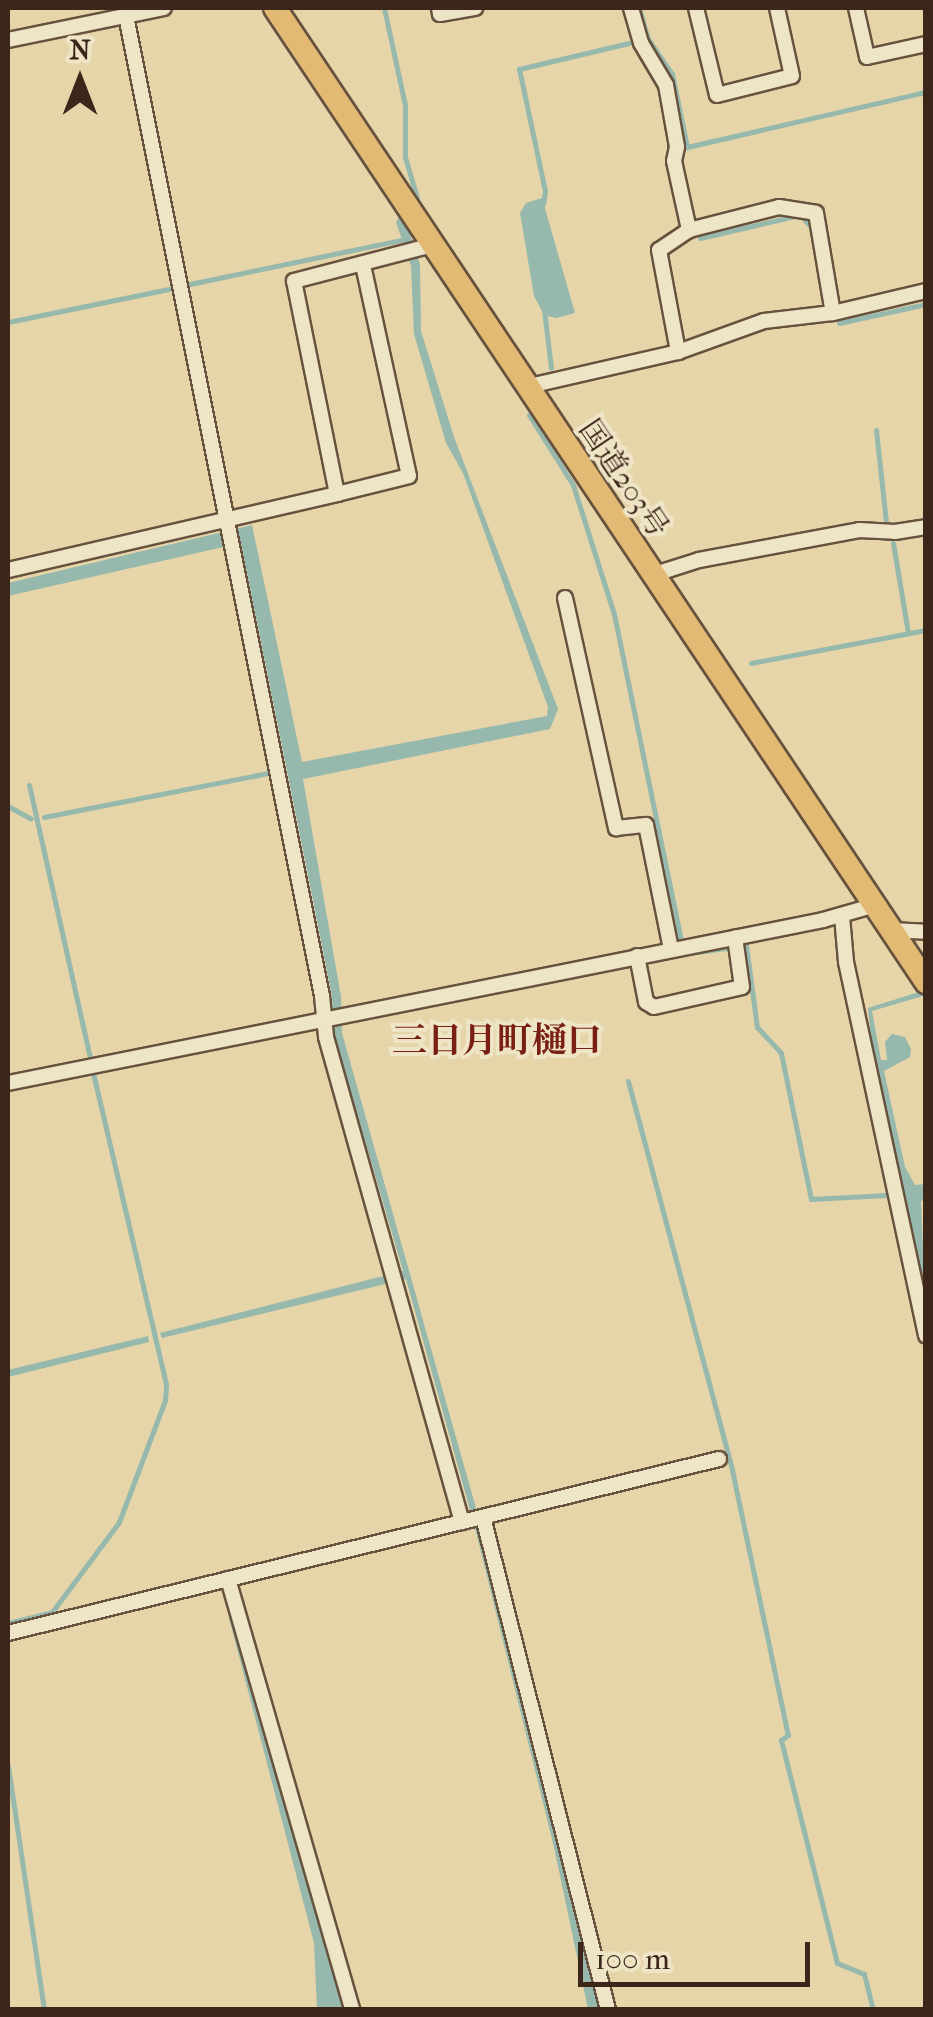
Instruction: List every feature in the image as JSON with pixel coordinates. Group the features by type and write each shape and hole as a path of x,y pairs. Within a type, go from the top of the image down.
{"highway":[{"name":"国道203号","path":"275,8 426,248 525,387 926,982"}],"street":[{"path":"8,40 164,8"},
{"path":"438,8 440,14 475,8"},
{"path":"630,8 641,43 666,84 677,148 674,161 689,230"},
{"path":"696,8 717,96 792,76 776,8"},
{"path":"856,8 867,57 926,44"},
{"path":"126,16 323,1017 462,1522"},
{"path":"678,352 659,250 689,230 779,207 816,213 832,312"},
{"path":"337,494 294,281 426,248"},
{"path":"8,570 410,476 363,265"},
{"path":"525,387 678,352 764,321 832,312 926,292"},
{"path":"652,576 699,560 859,530 895,532 926,527"},
{"path":"566,598 616,828 646,824 671,949"},
{"path":"8,1083 671,949 736,945 872,906"},
{"path":"842,916 846,962 926,1336"},
{"path":"891,930 926,932"},
{"path":"637,956 646,1002 654,1007 742,987 736,945"},
{"path":"8,1633 720,1459"},
{"path":"483,1517 608,2010"},
{"path":"228,1579 352,2010"}],"water":[{"path":"542,198 575,313 556,318 544,315 534,296 520,213 526,203"},
{"path":"399,217 408,228 420,264 421,331 454,437 558,709 550,729 303,779 341,997 342,1033 481,1526 599,2009 588,2009 554,1847 475,1528 406,1279 162,1338 160,1333 403,1271 334,1034 332,997 241,543 8,596 8,583 252,525 302,762 547,716 548,707 463,473 446,443 414,334 411,266 396,222"},
{"path":"922,991 923,996 872,1011 881,1060 887,1060 885,1042 892,1034 905,1037 911,1049 910,1057 884,1071 905,1167 915,1185 925,1184 925,1200 921,1201 925,1294 873,1057 868,1008"},
{"path":"148,1336 149,1342 8,1377 8,1370"},
{"path":"229,1618 236,1618 344,2009 317,2009 314,1943"}],"waterway":[{"path":"384,8 405,105 405,157 417,198"},
{"path":"639,8 648,39 672,74 687,147 926,92"},
{"path":"543,204 545,191 519,69 629,43"},
{"path":"700,238 800,215 812,228"},
{"path":"190,284 401,240"},
{"path":"8,322 169,289"},
{"path":"839,323 926,304"},
{"path":"544,310 551,368"},
{"path":"529,415 573,485 614,614 681,939"},
{"path":"876,430 886,522"},
{"path":"893,543 908,633"},
{"path":"751,663 926,630"},
{"path":"44,817 269,773"},
{"path":"29,785 90,1058"},
{"path":"8,806 31,819"},
{"path":"697,952 746,945 757,1027 781,1053 811,1199 887,1195"},
{"path":"8,1623 52,1612 119,1522 165,1400 166,1384 93,1072"},
{"path":"628,1081 732,1470 788,1735 781,1740 837,1963 864,1974 873,2010"},
{"path":"8,1766 44,2010"}],"district":[{"name":"三日月町樋口","path":"497,1041"}]}
